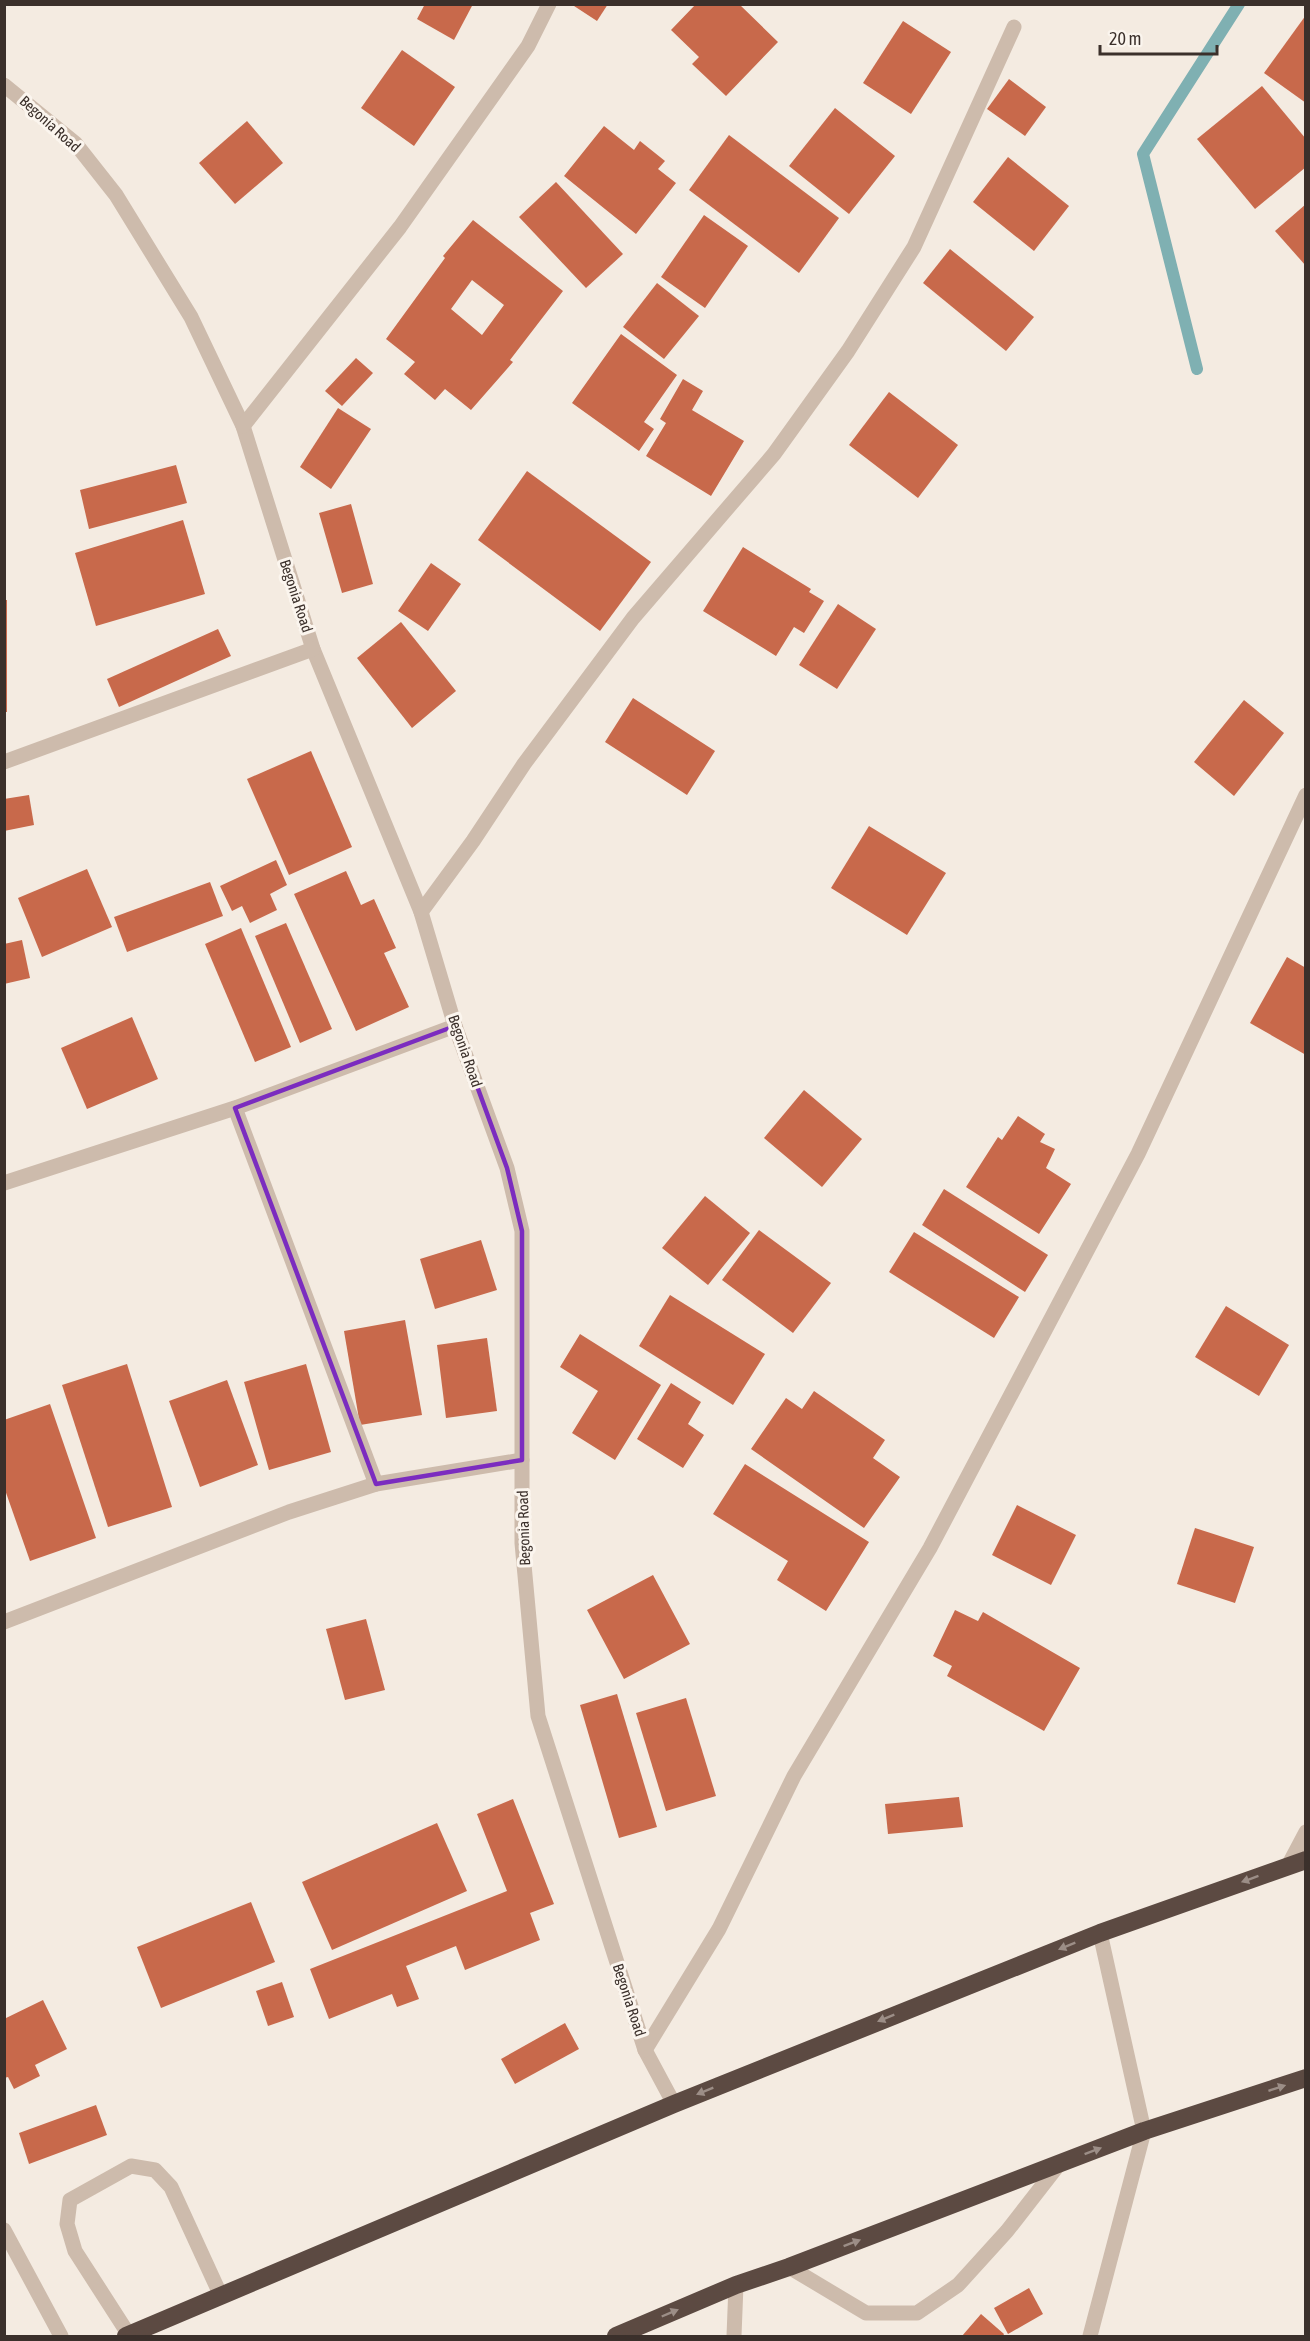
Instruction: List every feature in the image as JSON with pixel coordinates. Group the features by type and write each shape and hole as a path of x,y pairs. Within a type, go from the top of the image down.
{"highway":[{"path":"127,2336 674,2104 1100,1933 1305,1860"},
{"path":"616,2337 736,2285 789,2267 1144,2131 1305,2078"}],"street":[{"path":"243,426 400,227 528,46 549,4"},
{"path":"421,912 473,841 524,764 633,618 774,454 848,351 914,247 1014,27"},
{"name":"Begonia Road","path":"4,85 75,143 116,195 190,317 243,426 313,649 421,912 455,1026 507,1168 522,1231 522,1543 538,1716 645,2050 674,2104"},
{"path":"4,762 313,649"},
{"path":"645,2050 719,1929 794,1776 930,1548 1127,1175 1305,795"},
{"path":"4,1183 235,1108 455,1026"},
{"path":"235,1108 376,1484"},
{"path":"4,1622 289,1512 376,1484 522,1460"},
{"path":"1288,1866 1305,1832"},
{"path":"1090,2337 1144,2131 1100,1933"},
{"path":"789,2267 866,2313 917,2313 958,2285 1007,2232 1060,2163"},
{"path":"127,2336 75,2251 67,2224 70,2200 131,2166 155,2170 171,2187 221,2296"},
{"path":"4,2230 61,2337"},
{"path":"734,2337 736,2285"}],"highlighted area":[{"path":"455,1026 507,1168 522,1231 522,1460 376,1484 235,1108"}],"building":[{"path":"425,4 473,4 454,40 417,19"},
{"path":"571,4 608,4 597,21"},
{"path":"696,4 739,4 778,42 726,96 692,64 699,57 671,30"},
{"path":"1306,15 1306,103 1264,73"},
{"path":"903,21 951,52 911,114 863,83"},
{"path":"402,50 455,87 414,146 361,108"},
{"path":"1009,79 1046,107 1025,136 987,109"},
{"path":"1262,86 1306,139 1306,167 1255,209 1197,139"},
{"path":"835,108 895,156 849,214 789,166"},
{"path":"247,121 283,163 235,204 199,163"},
{"path":"604,126 634,150 640,141 665,161 658,169 676,183 636,234 564,176"},
{"path":"729,135 839,218 799,273 689,190"},
{"path":"1008,157 1069,206 1034,251 973,202"},
{"path":"556,182 623,254 586,288 519,217"},
{"path":"1306,204 1306,266 1275,231"},
{"path":"704,215 748,246 705,308 661,277"},
{"path":"473,220 563,291 510,360 513,362 471,410 445,389 435,400 404,374 415,362 386,339 445,258 443,256","holes":["472,280 504,305 482,335 451,309"]},
{"path":"950,249 1034,317 1006,351 923,283"},
{"path":"657,283 699,316 664,359 623,327"},
{"path":"621,334 677,375 644,422 654,429 639,451 572,403"},
{"path":"356,358 373,373 342,406 325,391"},
{"path":"683,379 703,391 692,410 744,441 711,496 646,456 666,423 660,419"},
{"path":"889,392 958,445 918,498 849,445"},
{"path":"338,408 371,429 331,489 300,467"},
{"path":"176,465 187,503 89,529 80,490"},
{"path":"527,471 651,562 600,631 478,540"},
{"path":"351,504 373,584 342,593 319,513"},
{"path":"183,520 205,594 96,626 75,553"},
{"path":"743,547 811,589 809,592 824,601 804,633 794,627 776,656 703,611"},
{"path":"431,563 461,584 428,631 398,611"},
{"path":"4,600 7,600 7,712 4,712"},
{"path":"838,604 876,629 837,689 799,665"},
{"path":"401,622 456,691 412,728 357,658"},
{"path":"218,629 231,656 119,707 107,679"},
{"path":"633,698 715,751 687,795 605,742"},
{"path":"1244,700 1284,733 1234,796 1194,762"},
{"path":"311,751 352,847 289,875 247,779"},
{"path":"29,795 34,825 4,831 4,799"},
{"path":"869,826 946,873 907,935 831,888"},
{"path":"276,860 287,885 270,894 277,910 250,923 242,906 232,911 220,886"},
{"path":"87,869 112,927 42,957 18,898"},
{"path":"346,871 361,905 374,899 396,948 384,953 409,1007 356,1031 294,894"},
{"path":"210,882 223,916 127,952 114,917"},
{"path":"286,923 332,1029 300,1043 255,936"},
{"path":"241,928 291,1047 255,1062 205,944"},
{"path":"22,940 30,978 4,984 4,944"},
{"path":"1287,957 1306,968 1306,1055 1250,1023"},
{"path":"132,1017 158,1079 87,1109 61,1048"},
{"path":"804,1090 862,1139 822,1187 764,1138"},
{"path":"1018,1116 1045,1134 1040,1142 1055,1149 1046,1168 1071,1184 1039,1234 966,1187 998,1137 1002,1140"},
{"path":"944,1189 1048,1255 1025,1292 922,1225"},
{"path":"705,1196 750,1233 708,1285 662,1248"},
{"path":"759,1230 831,1283 793,1333 722,1280"},
{"path":"914,1232 1019,1297 994,1338 889,1272"},
{"path":"481,1240 497,1290 435,1309 420,1259"},
{"path":"670,1295 765,1354 733,1405 639,1346"},
{"path":"1226,1306 1289,1345 1259,1396 1195,1357"},
{"path":"405,1320 422,1415 360,1425 344,1331"},
{"path":"580,1334 661,1385 615,1460 572,1433 598,1391 560,1367"},
{"path":"487,1338 497,1411 446,1418 437,1345"},
{"path":"127,1364 172,1507 108,1527 62,1385"},
{"path":"306,1364 331,1452 269,1470 244,1382"},
{"path":"227,1380 258,1465 200,1487 169,1401"},
{"path":"671,1383 701,1402 688,1424 704,1435 683,1468 637,1439"},
{"path":"814,1391 885,1440 873,1458 900,1477 864,1528 751,1449 786,1398 802,1409"},
{"path":"50,1404 96,1538 30,1561 4,1487 4,1420"},
{"path":"745,1464 869,1542 826,1611 777,1580 788,1561 713,1514"},
{"path":"1017,1505 1076,1535 1051,1585 992,1555"},
{"path":"1195,1528 1254,1547 1235,1603 1177,1584"},
{"path":"653,1575 690,1644 624,1679 587,1610"},
{"path":"955,1610 978,1621 983,1612 1080,1668 1044,1731 947,1676 952,1666 933,1656"},
{"path":"366,1619 385,1690 345,1700 326,1629"},
{"path":"617,1694 657,1827 619,1838 580,1705"},
{"path":"686,1698 716,1796 666,1811 636,1713"},
{"path":"959,1797 963,1827 888,1834 885,1804"},
{"path":"513,1799 554,1904 530,1913 540,1940 465,1970 456,1946 406,1966 419,1999 397,2007 392,1994 329,2019 310,1969 507,1891 477,1814"},
{"path":"437,1823 467,1891 332,1950 302,1882"},
{"path":"251,1902 275,1962 161,2008 137,1947"},
{"path":"282,1982 294,2017 268,2026 256,1991"},
{"path":"43,2000 67,2049 35,2065 40,2076 14,2089 8,2077 4,2078 4,2019"},
{"path":"565,2023 579,2049 515,2084 501,2059"},
{"path":"96,2105 107,2135 29,2164 19,2133"},
{"path":"1029,2288 1043,2314 1008,2334 994,2308"},
{"path":"981,2314 1004,2334 1003,2336 962,2336"}],"waterway":[{"path":"1197,369 1143,154 1239,4"}]}
